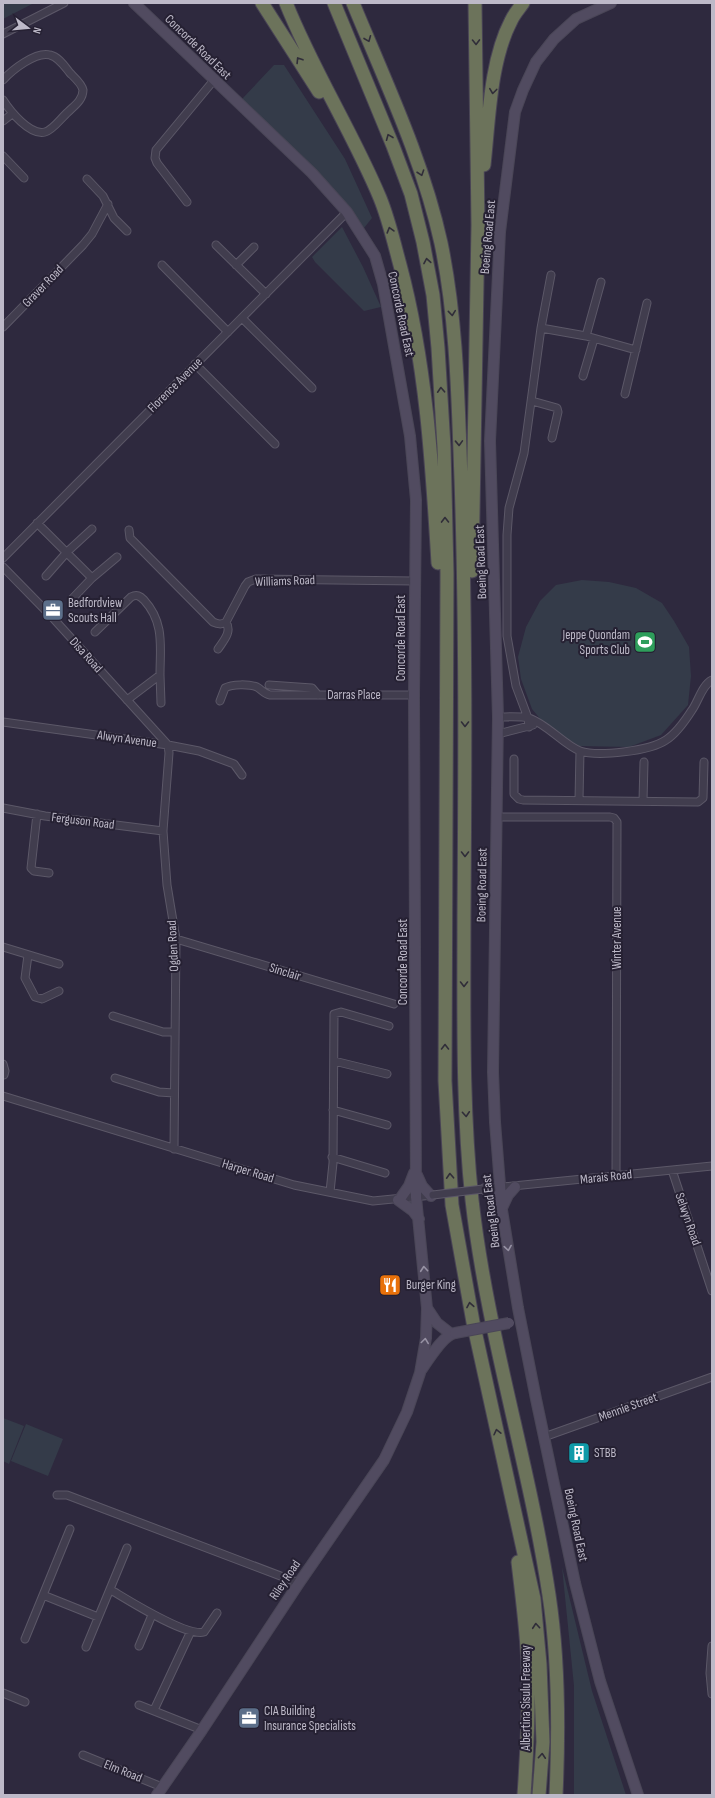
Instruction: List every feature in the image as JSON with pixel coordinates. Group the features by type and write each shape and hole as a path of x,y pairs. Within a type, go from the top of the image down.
{"highway":[{"path":"262,3 365,164"},
{"path":"286,3 301,41 365,164 380,200 390,230 410,305 420,359 432,464 445,727"},
{"path":"334,3 411,194 423,242 433,295 444,447 447,573 445,727 445,1081 452,1205 473,1322 534,1599 540,1664 543,1742 539,1795"},
{"path":"353,3 410,140 427,191 440,241 450,294 455,345 464,571 464,1082 472,1201 490,1315 525,1466 549,1596 556,1666 558,1743 556,1795"},
{"path":"465,685 472,570 478,225 475,3"},
{"path":"478,225 496,65 502,41 511,20 523,3"},
{"name":"Albertina Sisulu Freeway","path":"506,1470 523,1601 528,1666 528,1738 524,1795"}],"main road":[{"name":"Concorde Road East","path":"134,3 312,173 348,212 375,256 383,284 400,375 414,471 416,500 414,581 416,1197 427,1308 426,1338 420,1373"},
{"name":"Boeing Road East","path":"611,3 576,20 554,39 536,62 522,90 515,112 500,232 490,441 498,717 493,1072 501,1206 518,1308 544,1437 583,1613 600,1681 638,1795"},
{"path":"416,1170 422,1186 431,1196 419,1218 399,1199 409,1186 416,1170"},
{"path":"499,1174 485,1189 501,1206 515,1187"},
{"path":"427,1308 437,1323 453,1334"},
{"path":"420,1373 434,1351 453,1334 509,1322 518,1308"},
{"path":"509,1322 518,1330 531,1372"},
{"name":"Riley Road","path":"159,1791 202,1730 299,1582 384,1460 407,1412 420,1373"}],"street":[{"path":"3,34 64,3"},
{"path":"3,80 24,62 40,56 50,55 57,58 82,87 80,99 49,130 45,132 33,130 12,114 3,100"},
{"path":"187,202 163,173 155,158 158,146 175,129 214,80"},
{"path":"3,121 12,114"},
{"path":"3,156 24,178"},
{"path":"86,179 103,196 114,218 127,231"},
{"name":"Graver Road","path":"3,327 83,245 92,234 108,204"},
{"name":"Florence Avenue","path":"3,558 348,212"},
{"path":"216,245 266,294"},
{"path":"236,265 254,247"},
{"path":"162,265 228,332"},
{"path":"529,727 528,718 516,686 508,650 506,554 509,508 524,453 541,328 551,275"},
{"path":"586,336 601,282"},
{"path":"625,394 648,303"},
{"path":"242,318 312,388"},
{"path":"541,328 586,336 636,350"},
{"path":"583,376 594,339"},
{"path":"195,364 275,444"},
{"path":"532,401 557,408 558,412 552,438"},
{"path":"37,523 92,578"},
{"path":"46,576 67,552 92,529"},
{"path":"129,530 130,538 191,598 213,622 221,624 226,622 229,627 227,635 218,649"},
{"path":"72,599 92,578 117,557"},
{"name":"Disa Road","path":"3,567 52,617 168,745"},
{"name":"Williams Road","path":"226,622 248,582 256,579 414,581"},
{"path":"95,632 131,597 138,595 149,605 157,618 160,633 161,703"},
{"path":"127,700 160,675"},
{"path":"498,717 528,718 545,727 580,751 608,753 638,750 651,747 666,740 680,727 705,687 712,680"},
{"name":"Darras Place","path":"220,701 225,688 234,685 256,687 264,694 270,695 414,695"},
{"path":"268,686 312,688 318,695"},
{"name":"Alwyn Avenue","path":"3,722 168,745 199,751 234,764 242,776"},
{"path":"498,734 529,727 537,723"},
{"name":"Ogden Road","path":"168,745 169,753 163,831 167,885 176,939 174,1149"},
{"path":"580,751 580,800"},
{"path":"514,759 514,794 519,799 698,802 703,798 704,762"},
{"path":"643,801 644,762"},
{"name":"Ferguson Road","path":"3,808 163,831"},
{"path":"37,814 31,868 34,872 49,873"},
{"name":"Winter Avenue","path":"496,817 610,817 614,818 617,822 616,1176"},
{"name":"Sinclair","path":"176,939 394,1004"},
{"path":"3,947 59,964"},
{"path":"28,955 25,978 35,997 42,999 59,991"},
{"path":"330,1192 332,1158 334,1016 336,1013 341,1012 389,1026"},
{"path":"113,1016 163,1032 175,1032"},
{"path":"334,1061 387,1074"},
{"path":"3,1064 5,1071 4,1075"},
{"path":"115,1078 159,1092 174,1093"},
{"name":"Harper Road","path":"3,1096 294,1185 373,1201 500,1188"},
{"path":"333,1110 387,1125"},
{"path":"332,1158 385,1173"},
{"name":"Marais Road","path":"500,1188 712,1166"},
{"name":"Selwyn Road","path":"672,1170 712,1291"},
{"name":"Mennie Street","path":"544,1437 712,1377"},
{"path":"57,1495 67,1495 299,1582"},
{"path":"25,1638 70,1529"},
{"path":"86,1647 128,1548"},
{"path":"111,1590 152,1615 191,1631 204,1632 217,1613"},
{"path":"43,1595 98,1617"},
{"path":"139,1646 152,1615"},
{"path":"154,1710 191,1631"},
{"path":"712,1646 710,1672 712,1694"},
{"path":"3,1693 25,1702"},
{"path":"139,1705 202,1730"},
{"name":"Elm Road","path":"83,1755 159,1791"}],"shaded area":[{"path":"3,3 34,3 3,19"},
{"path":"274,65 284,65 345,159 372,218 364,228 329,184 241,108 243,98"},
{"path":"342,227 363,267 381,307 364,311 315,262 312,257"},
{"path":"582,580 609,582 636,588 662,603 689,647 691,676 688,705 661,735 629,747 579,746 546,726 532,709 521,679 518,657 526,627 540,601 556,585"},
{"path":"3,1418 24,1426 9,1464 3,1461"},
{"path":"26,1424 63,1439 48,1476 11,1461"},
{"path":"562,1567 592,1691 626,1795 574,1795 574,1686"}],"place":[{"name":"Bedfordview Scouts Hall","path":"53,610"},
{"name":"Jeppe Quondam Sports Club","path":"645,642"},
{"name":"Burger King","path":"390,1285"},
{"name":"STBB","path":"579,1453"},
{"name":"CIA Building Insurance Specialists","path":"249,1718"}]}
